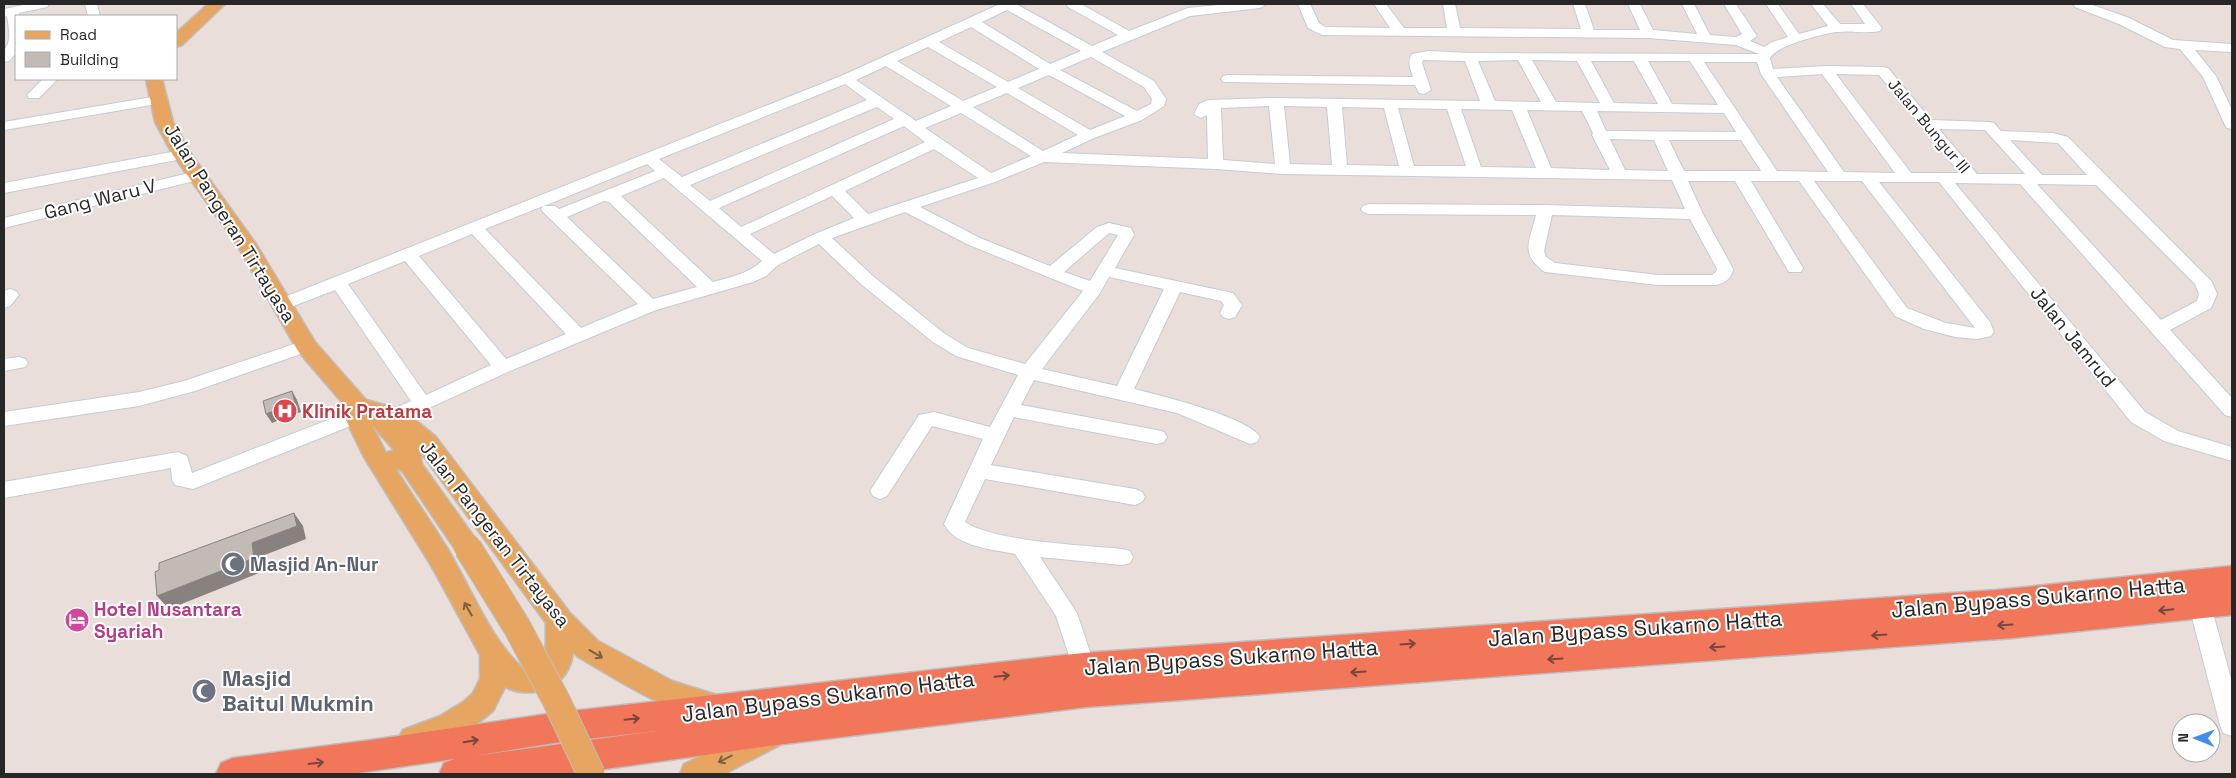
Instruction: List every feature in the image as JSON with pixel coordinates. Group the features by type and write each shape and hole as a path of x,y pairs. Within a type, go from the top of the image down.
{"highway":[{"name":"Jalan Bypass Sukarno Hatta","path":"1678,638 2232,578"},
{"name":"Jalan Bypass Sukarno Hatta","path":"233,774 371,756 554,728 1083,667 1678,638 2013,625 2232,602"},
{"name":"Jalan Bypass Sukarno Hatta","path":"456,774 784,729 1087,693 1620,641"}],"main road":[{"path":"178,40 217,4"},
{"name":"Jalan Pangeran Tirtayasa","path":"154,80 164,122 182,156 246,244 306,346 359,410 362,417 395,459 410,465 468,548 518,627 556,700 591,774"},
{"name":"Jalan Pangeran Tirtayasa","path":"359,410 374,411 427,442 560,621 588,649 662,690 704,704 739,707"},
{"name":"Jalan Pangeran Tirtayasa","path":"359,410 383,469 440,559 493,651 494,680 488,694 478,707 449,726 371,756"},
{"name":"Jalan Pangeran Tirtayasa","path":"389,419 410,453 410,465"},
{"path":"493,651 513,678 529,681 543,677 555,667 560,657 558,639 560,621"},
{"path":"696,774 784,729"}],"street":[{"path":"4,58 15,46 10,37 8,12 38,4"},
{"path":"283,304 846,79 1009,4 1149,84 1159,99 1157,106 1137,117 1089,135 990,179 865,220 822,237 772,261 760,272 747,278 711,290 650,306 422,402 389,419"},
{"path":"1072,4 1129,36"},
{"path":"707,208 910,123 961,107 1188,12 1260,4"},
{"path":"1304,4 1314,25 1322,31 1331,32 1588,32 1744,39 1778,43 1836,28 1864,30 1875,28 1857,4"},
{"path":"1380,4 1400,32"},
{"path":"1448,4 1454,32"},
{"path":"1579,4 1588,32"},
{"path":"1634,4 1648,34"},
{"path":"1688,4 1705,37"},
{"path":"1730,4 1744,39 1764,55 1768,74 1838,176"},
{"path":"1772,4 1796,38"},
{"path":"1817,4 1836,28"},
{"path":"2079,4 2124,21 2160,40 2185,46 2232,48"},
{"path":"973,22 1050,69 1137,117"},
{"path":"1470,32 1489,105"},
{"path":"1556,32 1577,57 1610,108"},
{"path":"928,41 1089,135"},
{"path":"1427,104 1415,63 1417,57 1429,55 1694,58 1764,55 1778,43"},
{"path":"2185,46 2209,76 2232,125"},
{"path":"1522,56 1532,70 1551,107"},
{"path":"1639,57 1668,109"},
{"path":"1694,58 1772,176"},
{"path":"888,60 1042,157 1216,164 1283,170 2100,180"},
{"path":"1826,70 1906,177"},
{"name":"Jalan Bungur III","path":"1768,74 1826,70 1883,71 1972,178"},
{"path":"846,79 910,123 935,143 990,179"},
{"path":"1228,79 1420,81"},
{"path":"34,95 50,80"},
{"path":"4,126 158,100"},
{"path":"679,184 878,101"},
{"path":"1201,114 1204,107 1214,104 1276,102 1727,109"},
{"path":"1276,102 1283,170"},
{"path":"1334,103 1340,170"},
{"path":"1214,104 1216,164"},
{"path":"1452,104 1475,171"},
{"path":"1390,105 1408,171"},
{"path":"1518,106 1546,174"},
{"path":"1588,108 1599,135 1620,175"},
{"path":"1928,124 1983,124 1989,126 2031,179 2232,410"},
{"path":"1599,135 1744,136"},
{"path":"1998,135 2059,138 2202,282 2208,294 2205,304 2160,328"},
{"path":"1545,210 1536,251 1539,260 1551,268 1658,280 1716,280 1724,274 1725,269 1695,214 1660,136"},
{"path":"738,234 935,143"},
{"path":"4,188 182,156"},
{"path":"649,158 772,261"},
{"path":"557,216 665,172"},
{"name":"Gang Waru V","path":"4,223 197,176"},
{"path":"1803,176 1901,312 1913,319 1968,334 1986,332 1984,326 1867,176"},
{"path":"1741,177 1795,268"},
{"name":"Jalan Jamrud","path":"1943,178 2138,418 2152,428 2172,437 2232,454"},
{"path":"835,190 865,220"},
{"path":"606,196 615,199 711,290"},
{"path":"541,202 650,306"},
{"path":"906,206 925,218 1008,257 1094,289"},
{"path":"1369,209 1545,210 1695,214"},
{"path":"474,227 578,336"},
{"path":"1052,273 1103,230 1109,228 1122,229 1126,234 1094,289 1029,372 995,435 954,524 957,529 970,535 1022,547 1122,557"},
{"path":"822,237 868,281 939,338 962,352 1029,372 1182,407 1250,437"},
{"path":"408,254 503,367"},
{"path":"1105,271 1227,297 1233,305 1229,313"},
{"path":"338,282 422,402"},
{"path":"1123,393 1174,286"},
{"path":"4,419 139,399 188,386 306,346"},
{"path":"4,490 178,460 180,461 182,480 193,481 359,410"},
{"path":"1010,410 1157,438"},
{"path":"880,491 926,420 934,419 995,435"},
{"path":"980,471 1135,497"},
{"path":"1022,547 1066,613 1083,667"},
{"path":"2200,606 2232,725"}],"building":[{"path":"292,391 295,403 266,414 263,401"},
{"path":"294,513 297,526 252,543 254,558 157,596 155,572 159,570 159,563"}],"place":[{"name":"Klinik Pratama","path":"285,411"},
{"name":"Masjid An-Nur","path":"233,564"},
{"name":"Hotel Nusantara Syariah","path":"77,620"},
{"name":"Masjid Baitul Mukmin","path":"204,691"}]}
